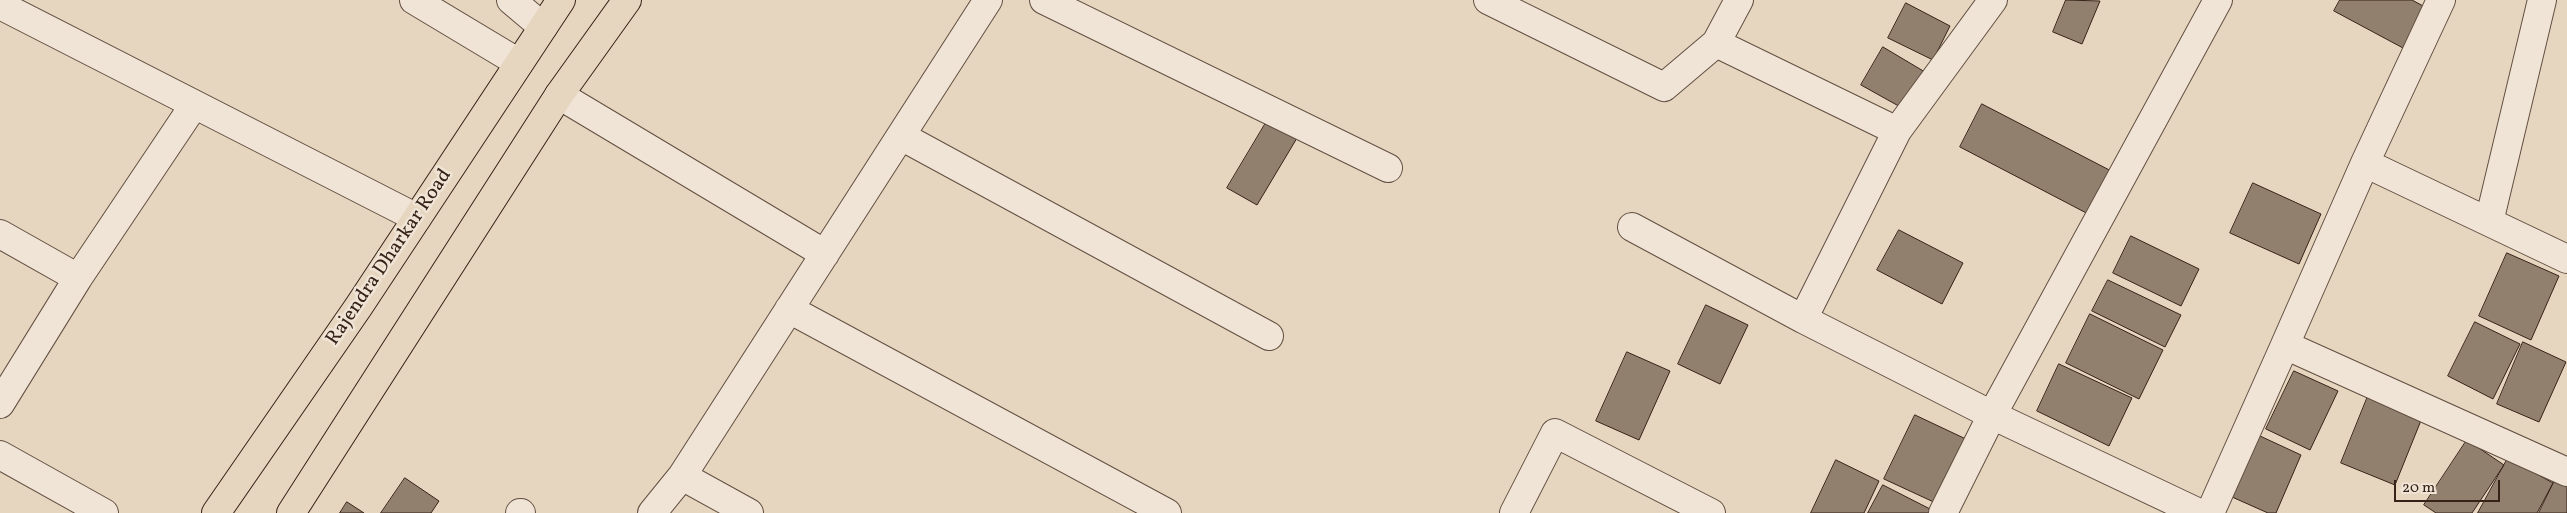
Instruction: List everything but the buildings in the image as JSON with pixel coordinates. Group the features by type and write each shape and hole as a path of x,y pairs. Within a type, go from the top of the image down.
{"main road":[{"name":"Rajendra Dharkar Road","path":"216,513 417,218 561,0"},
{"path":"291,513 559,95 627,0"}],"street":[{"path":"414,0 519,63"},
{"path":"511,0 543,27"},
{"path":"652,513 682,476 988,0"},
{"path":"1044,0 1388,168"},
{"path":"1488,0 1664,87 1716,43 1739,0"},
{"path":"1803,318 1897,131 1993,0"},
{"path":"1943,513 1992,415 2218,0"},
{"path":"2210,513 2365,163 2441,0"},
{"path":"2489,222 2542,0"},
{"path":"0,4 417,218"},
{"path":"1716,43 1897,131"},
{"path":"559,95 825,254"},
{"path":"0,404 78,278 194,105"},
{"path":"901,136 1269,336"},
{"path":"2365,163 2567,259"},
{"path":"1632,227 1803,318 1992,415 2199,513"},
{"path":"0,234 78,278"},
{"path":"789,309 1167,513"},
{"path":"2286,345 2567,472"},
{"path":"1514,513 1555,433 1711,513"},
{"path":"0,455 104,513"},
{"path":"682,476 750,513"}]}
